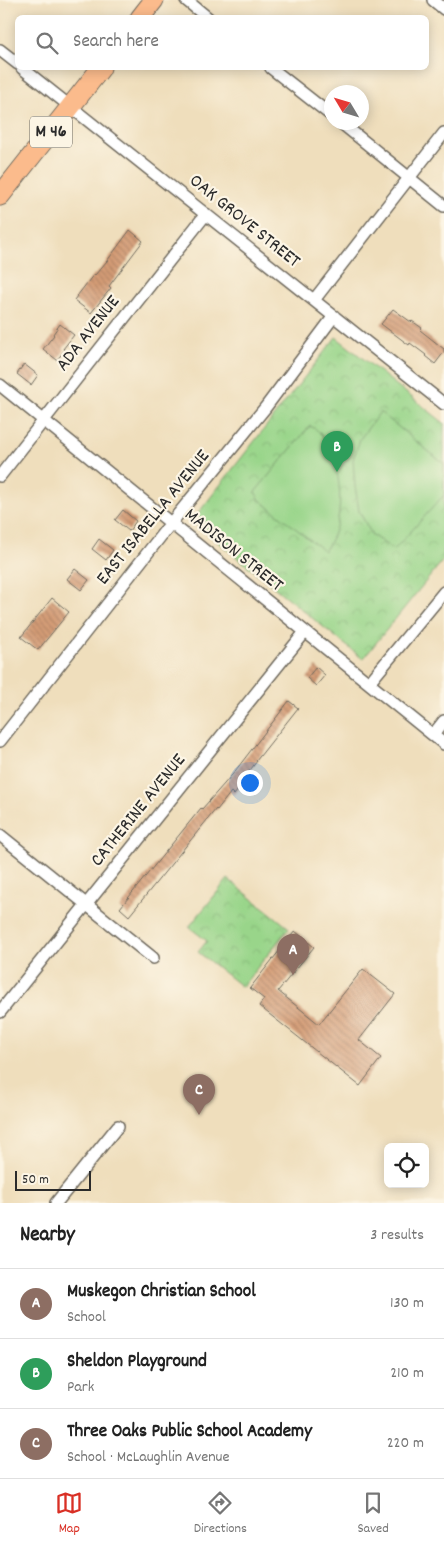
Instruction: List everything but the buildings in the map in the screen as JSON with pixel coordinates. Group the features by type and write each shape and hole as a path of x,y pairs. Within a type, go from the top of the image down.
{"main road":[{"path":"142,15 154,0"},
{"name":"M 46","path":"0,196 99,70"}],"street":[{"path":"186,0 204,15"},
{"path":"432,0 444,9"},
{"path":"0,50 15,62"},
{"name":"OAK GROVE STREET","path":"25,70 444,404"},
{"path":"274,70 324,110"},
{"path":"350,130 444,206"},
{"path":"314,300 444,133"},
{"name":"ADA AVENUE","path":"0,476 206,214"},
{"name":"EAST ISABELLA AVENUE","path":"0,741 264,408 334,316"},
{"name":"MADISON STREET","path":"0,385 444,744"},
{"path":"369,683 444,592"},
{"name":"CATHERINE AVENUE","path":"0,1012 305,632"},
{"path":"433,735 444,721"},
{"path":"0,835 153,958"},
{"path":"56,1203 118,1126"}],"green space":[{"path":"336,337 444,423 444,559 363,659 192,521"},
{"path":"380,412 444,464 444,495 394,550 372,535 359,511 355,486 353,460 360,439"},
{"path":"310,426 319,432 327,445 339,484 340,499 336,527 324,551 260,500 255,492"},
{"path":"228,879 289,928 242,987 198,952 207,941 189,927"}],"place":[{"name":"Sheldon Playground","path":"337,472"},
{"name":"Muskegon Christian School","path":"293,975"},
{"name":"Three Oaks Public School Academy","path":"199,1115"}]}
